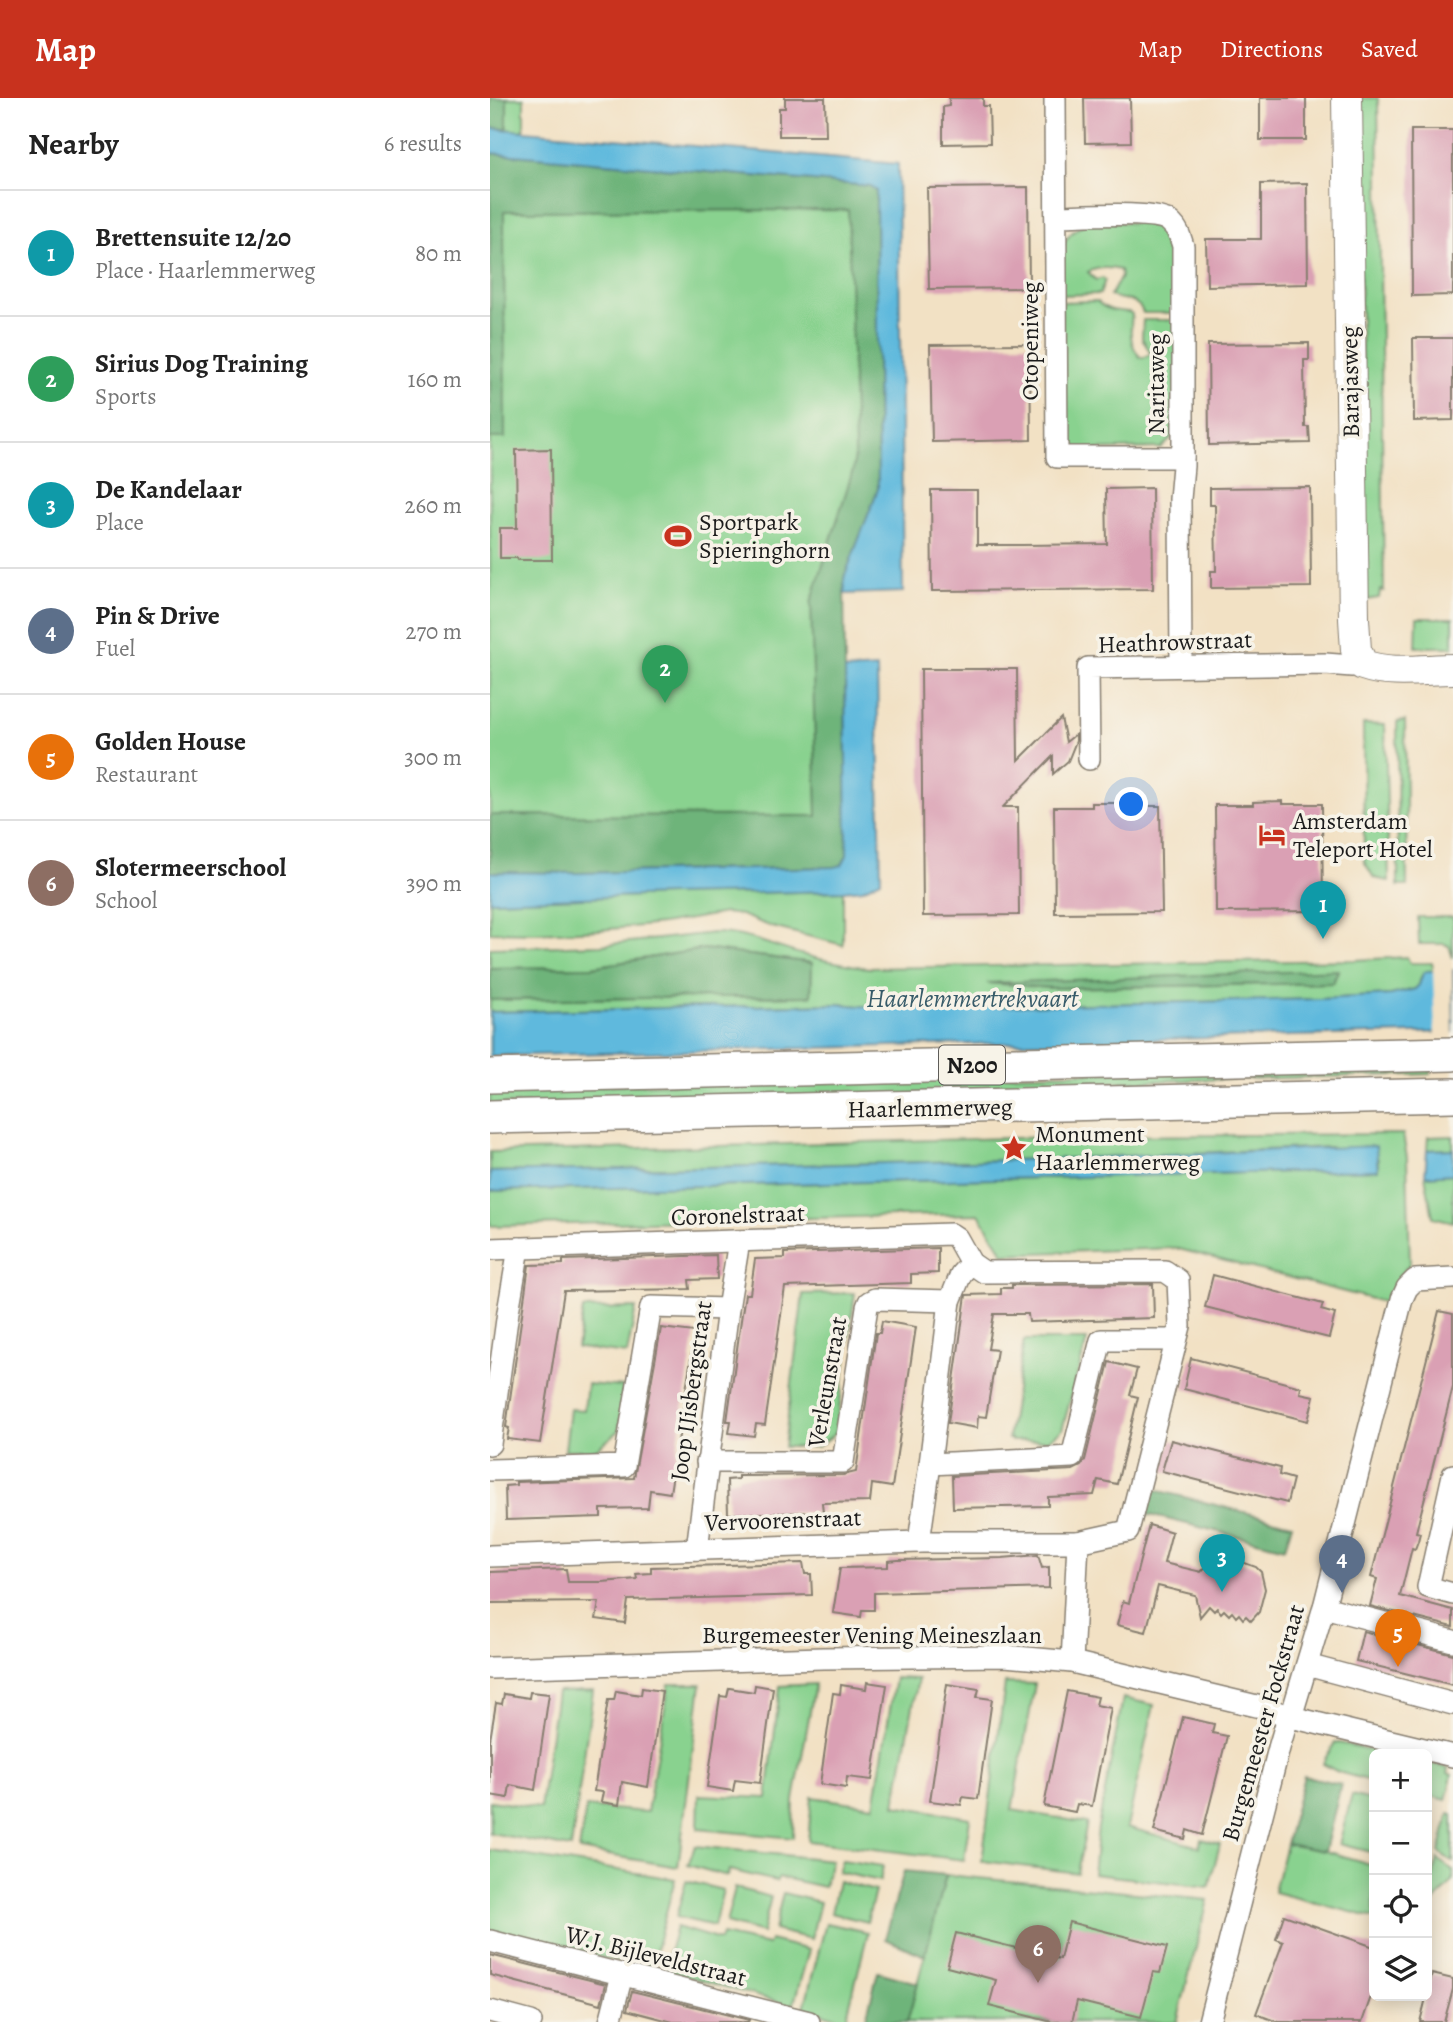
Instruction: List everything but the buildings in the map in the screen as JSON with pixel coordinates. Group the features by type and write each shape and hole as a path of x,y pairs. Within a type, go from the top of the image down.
{"main road":[{"name":"Haarlemmerweg","path":"490,1076 1453,1054"},
{"name":"Haarlemmerweg","path":"490,1117 1453,1095"}],"street":[{"name":"Otopeniweg","path":"1055,98 1057,457 1182,457"},
{"name":"Barajasweg","path":"1347,98 1354,629 1358,665"},
{"name":"Naritaweg","path":"1056,216 1149,215 1168,220 1179,232 1183,246 1181,666"},
{"name":"Heathrowstraat","path":"1089,759 1088,668 1358,665"},
{"path":"1358,665 1390,670 1453,669"},
{"name":"Coronelstraat","path":"490,1249 951,1234 957,1238 971,1263"},
{"name":"Joop IJisbergstraat","path":"697,1549 739,1241"},
{"path":"490,1444 499,1312 519,1248"},
{"path":"919,1542 950,1301 961,1274 971,1263 984,1272 1165,1271 1178,1280 1180,1325 1176,1340 1101,1340 1072,1457 930,1464"},
{"name":"Burgemeester Fockstraat","path":"1209,2022 1276,1760 1324,1607 1402,1299 1415,1280 1453,1278"},
{"name":"Verleunstraat","path":"708,1462 843,1462 869,1302 950,1301"},
{"path":"490,1470 624,1466 651,1307 728,1309"},
{"name":"Vervoorenstraat","path":"490,1556 919,1542 1078,1542 1128,1531 1176,1340"},
{"path":"1453,1475 1428,1587 1453,1594"},
{"path":"1072,1662 1078,1542"},
{"path":"1324,1607 1453,1641"},
{"name":"Burgemeester Vening Meineszlaan","path":"490,1668 823,1658 1004,1656 1072,1662 1453,1756"},
{"path":"1307,1665 1453,1704"},
{"name":"W.J. Bijleveldstraat","path":"490,1941 809,2022"},
{"path":"610,2022 622,1975"},
{"path":"490,2011 531,2022"}],"green space":[{"path":"490,98 507,98 507,129 490,128"},
{"path":"506,98 524,98 524,132 506,130"},
{"path":"1357,98 1378,98 1384,591 1380,590 1379,598 1366,600"},
{"name":"Sportpark Spieringhorn","path":"490,146 876,188 889,497 843,576 845,845 490,877"},
{"path":"490,153 871,186 876,191 878,489 844,578 847,855 845,862 839,867 579,873 490,872 490,815 817,816 811,603 853,470 855,453 848,210 504,211 505,438 490,438"},
{"path":"1090,221 1159,224 1172,236 1177,313 1143,313 1134,302 1110,296 1121,277 1120,270 1112,268 1088,272 1096,280 1105,280 1100,294 1060,295 1060,261 1064,243 1078,228"},
{"path":"1097,301 1108,309 1132,314 1131,337 1140,357 1151,354 1142,338 1143,320 1178,320 1176,429 1161,448 1079,450 1063,430 1060,302"},
{"path":"1417,618 1453,618 1453,647 1416,647"},
{"path":"1405,721 1407,886 1398,886 1397,722"},
{"path":"1363,724 1385,725 1389,881 1374,878 1364,861"},
{"path":"843,891 843,945 772,927 741,915 725,913 662,924 599,930 490,932 490,901"},
{"path":"1418,917 1453,917 1453,958 1449,946 1419,944"},
{"path":"714,933 737,935 812,957 868,968 1407,957 1410,963 1432,963 1434,971 1421,977 1415,989 1391,995 1320,999 925,1008 839,1004 490,1012 490,1000 811,996 812,963 704,949 592,967 490,968 490,948 601,945","holes":["1338,971 1333,983 1050,988 995,983"]},
{"path":"704,949 812,963 811,996 490,1000 490,968 592,967"},
{"path":"1338,970 1333,983 1050,988 987,983"},
{"path":"1430,1064 1431,1074 1042,1084 947,1094 490,1105 490,1088"},
{"path":"1403,1134 1407,1158 1410,1264 1400,1275 1391,1304 1175,1248 1004,1254 979,1214 490,1226 490,1191 1378,1170 1378,1159 1329,1147 1054,1159 490,1172 490,1152 1086,1136"},
{"path":"1453,1136 1453,1149 1427,1150 1428,1137"},
{"path":"1453,1174 1453,1222 1433,1217 1425,1176"},
{"path":"855,1293 836,1433 817,1447 784,1447 803,1294"},
{"path":"636,1308 627,1354 577,1348 583,1309"},
{"path":"1024,1340 1087,1340 1062,1430 1048,1440 1008,1439"},
{"path":"587,1384 623,1387 619,1431 595,1450 565,1450 570,1409 584,1410"},
{"path":"1148,1488 1292,1524 1285,1548 1142,1513"},
{"path":"895,1678 918,1679 895,1805 970,1818 964,1860 808,1841 812,1797 874,1806"},
{"path":"1005,1683 1035,1684 1012,1810 1087,1823 1077,1873 982,1861"},
{"path":"669,1684 701,1684 678,1867 579,1850 586,1807 647,1812"},
{"path":"815,1684 794,1800 793,1838 698,1829 699,1795 767,1798 780,1686"},
{"path":"593,1691 571,1848 490,1833 490,1801 540,1808 557,1692"},
{"path":"1123,1698 1154,1705 1127,1827 1199,1847 1201,1839 1220,1844 1209,1887 1093,1874 1098,1827"},
{"path":"1335,1742 1369,1749 1369,1781 1338,1772 1323,1764"},
{"path":"1432,1764 1449,1768 1448,1773 1452,1775 1446,1800 1432,1796"},
{"path":"1304,1776 1341,1784 1325,1851 1286,1844"},
{"path":"1352,1795 1369,1800 1369,1852 1339,1844"},
{"path":"1449,1813 1453,1814 1453,1862 1439,1852"},
{"path":"1286,1844 1325,1851 1369,1864 1369,1917 1274,1892"},
{"path":"695,1846 831,1860 824,1887 779,1877 776,1881 729,1870 727,1876 688,1865"},
{"path":"490,1850 675,1879 651,1969 490,1932"},
{"path":"1438,1859 1453,1871 1453,1881 1432,1905 1432,1880"},
{"path":"842,1860 883,1866 880,1881 838,1872"},
{"path":"904,1871 946,1875 925,1956 885,1939"},
{"path":"946,1875 1208,1900 1177,2022 907,2022"},
{"path":"686,1881 723,1890 714,1926 676,1917"},
{"path":"838,1881 875,1891 867,1922 831,1913"},
{"path":"735,1888 771,1897 762,1933 726,1923"},
{"path":"783,1893 820,1902 811,1939 774,1930"},
{"path":"826,1923 868,1932 846,2020 804,2008"},
{"path":"676,1927 720,1940 722,1935 768,1945 770,1940 809,1950 793,2006 664,1970"},
{"path":"878,1972 918,1983 907,2022 865,2022"}],"water":[{"path":"490,128 898,164 903,592 845,594 844,578 878,489 876,191 870,186 490,153"},
{"path":"877,668 881,880 863,889 843,891 490,901 490,872 579,873 842,865 847,855 845,670"},
{"path":"1453,970 1453,1032 490,1056 490,1012 839,1004 925,1008 1320,999 1391,995 1415,989 1423,973 1427,971"},
{"path":"1376,1146 1378,1170 490,1191 490,1172 1054,1159"},
{"path":"1453,1149 1453,1174 1425,1176 1427,1150"}],"pier":[{"path":"1433,967 1452,967 1453,1036 1435,1036"}],"place":[{"name":"Sportpark Spieringhorn","path":"678,536"},
{"name":"Sirius Dog Training","path":"665,703"},
{"name":"Amsterdam Teleport Hotel","path":"1272,835"},
{"name":"Brettensuite 12/20","path":"1323,939"},
{"name":"Monument Haarlemmerweg","path":"1014,1148"},
{"name":"De Kandelaar","path":"1222,1592"},
{"name":"Pin & Drive","path":"1342,1593"},
{"name":"Golden House","path":"1398,1667"},
{"name":"Slotermeerschool","path":"1038,1983"}],"water label":[{"name":"Haarlemmertrekvaart","path":"972,998"}]}
